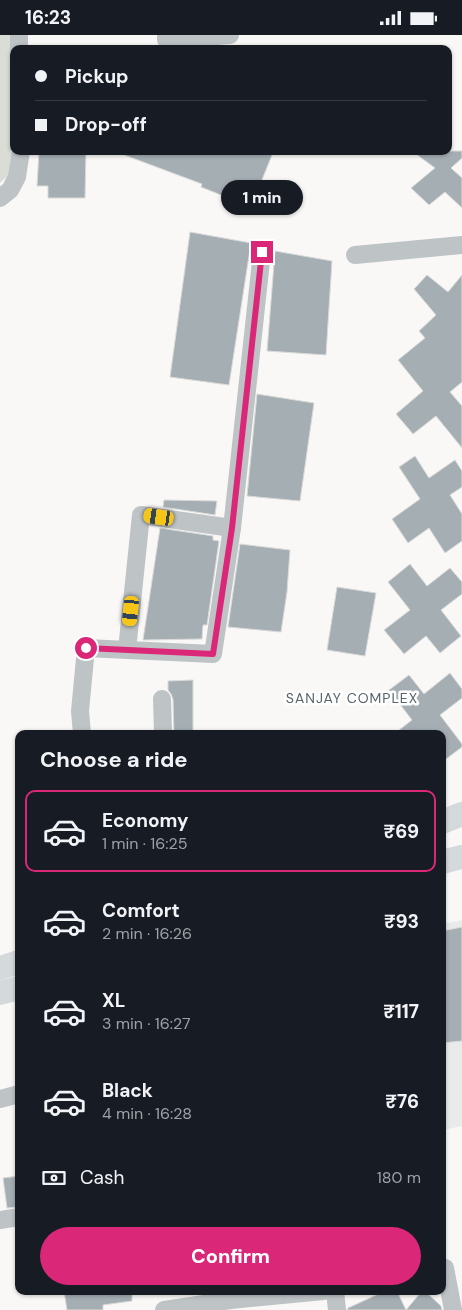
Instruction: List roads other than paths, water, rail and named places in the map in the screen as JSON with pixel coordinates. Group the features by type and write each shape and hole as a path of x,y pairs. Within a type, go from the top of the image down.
{"main road":[{"path":"446,820 462,814"},
{"path":"446,861 462,857"},
{"path":"0,968 15,963"},
{"path":"0,993 15,989"}],"street":[{"path":"166,35 166,40 230,35"},
{"path":"0,198 10,190 17,177 22,155"},
{"path":"355,255 462,245"},
{"path":"82,730 80,711 86,648 213,654 232,528 262,252"},
{"path":"127,650 141,515 232,528"},
{"path":"162,699 163,730"},
{"path":"0,1099 15,1095"},
{"path":"0,1220 15,1218"},
{"path":"446,1273 453,1310"},
{"path":"164,1310 287,1295"},
{"path":"335,1295 337,1310"}],"district":[{"name":"SANJAY COMPLEX","path":"352,698"}]}
